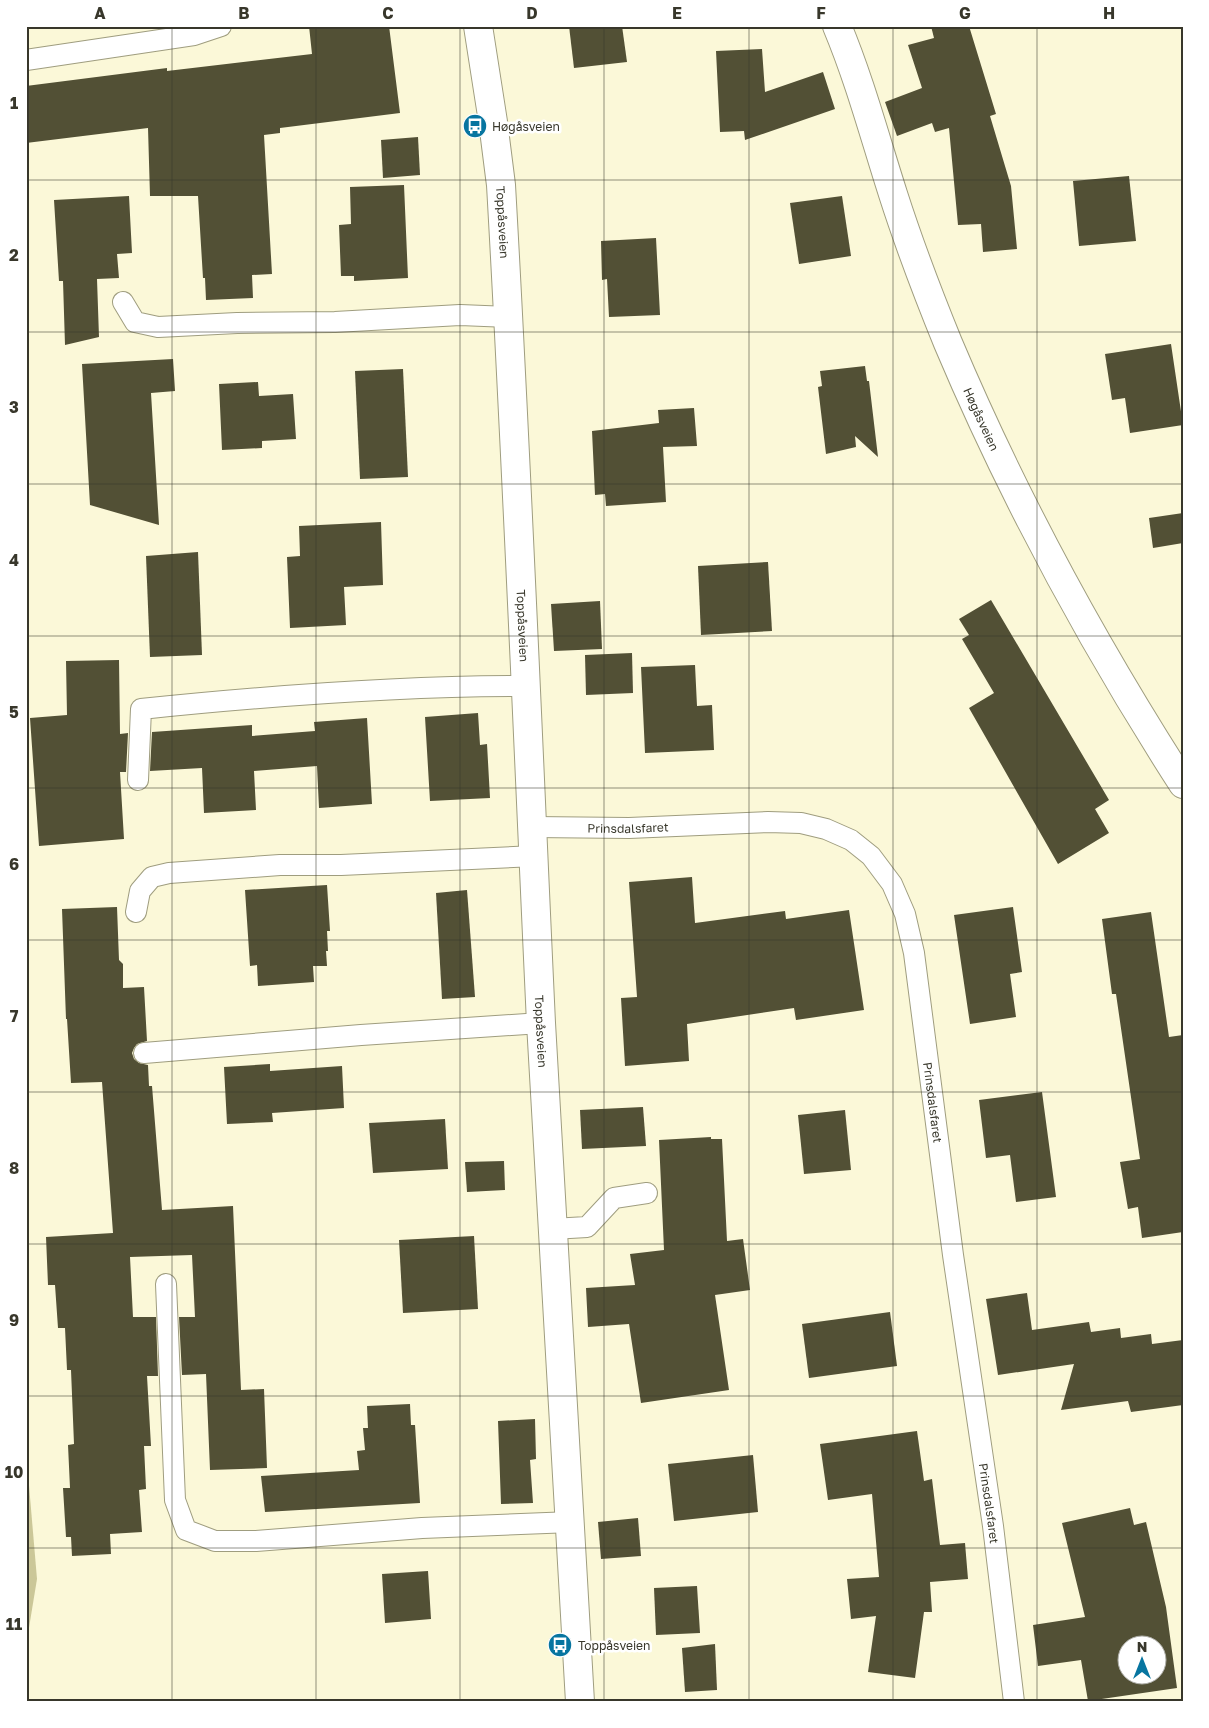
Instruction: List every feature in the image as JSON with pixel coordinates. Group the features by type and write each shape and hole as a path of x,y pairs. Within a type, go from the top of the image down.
{"street":[{"name":"Toppåsveien","path":"478,26 501,185 541,1023 552,1229 572,1522 580,1702"},
{"name":"Høgåsveien","path":"837,26 852,60 894,195 948,344 1049,558 1109,666 1183,784"}],"lane":[{"path":"26,60 194,35 221,26"},
{"path":"123,302 135,322 158,327 237,323 335,322 460,315 508,317"},
{"path":"138,780 141,710 256,698 475,686 525,686"},
{"name":"Prinsdalsfaret","path":"533,827 629,828 768,822 801,823 826,829 851,840 871,856 892,884 905,914 914,953 953,1255 993,1526 1014,1702"},
{"path":"136,912 140,892 146,884 152,877 169,873 280,865 341,865 534,856"},
{"path":"144,1053 361,1035 541,1023"},
{"path":"552,1229 587,1227 614,1198 647,1193"},
{"path":"166,1284 175,1500 186,1530 216,1541 256,1541 422,1528 572,1522"}],"shaded area":[{"path":"26,1450 37,1579 26,1646"}],"building":[{"path":"309,26 389,26 400,113 280,128 280,133 264,135 272,274 252,275 253,298 206,300 198,196 150,196 148,128 26,143 26,86 167,68 167,71 312,54"},
{"path":"569,26 622,26 627,62 574,68"},
{"path":"931,26 969,26 996,114 990,116 1011,186 1017,249 983,252 981,224 958,225 949,128 935,132 932,123 897,136 885,102 922,88 908,45 934,38"},
{"path":"762,49 765,92 823,72 835,109 745,140 744,131 720,132 716,51"},
{"path":"418,137 420,175 383,178 381,140"},
{"path":"1129,176 1136,241 1079,246 1073,181"},
{"path":"404,185 408,278 354,281 354,276 341,276 339,225 351,224 350,187"},
{"path":"129,196 132,253 117,254 119,278 97,279 99,337 65,345 63,281 59,281 54,200"},
{"path":"842,196 851,256 799,264 790,203"},
{"path":"656,238 660,315 609,317 607,279 602,280 601,241"},
{"path":"1171,344 1183,425 1130,433 1125,398 1112,400 1105,354"},
{"path":"173,359 175,391 151,393 159,525 90,505 82,364"},
{"path":"865,366 867,381 869,381 878,457 855,436 856,447 826,454 818,387 822,386 820,371"},
{"path":"403,369 408,477 360,479 355,371"},
{"path":"258,382 259,396 293,394 296,439 262,441 262,448 222,450 219,384"},
{"path":"694,408 697,446 663,447 666,502 606,506 605,494 595,495 592,431 659,423 658,410"},
{"path":"1183,513 1183,543 1153,548 1149,518"},
{"path":"381,522 383,585 344,587 346,625 290,628 287,557 300,556 299,526"},
{"path":"198,552 202,655 150,657 146,556"},
{"path":"768,562 772,631 701,635 698,566"},
{"path":"991,600 1109,800 1095,809 1109,833 1058,864 969,708 994,693 962,639 969,635 959,619"},
{"path":"600,601 602,649 554,651 551,604"},
{"path":"632,653 633,693 586,695 585,655"},
{"path":"119,660 120,734 128,733 126,772 120,772 124,839 39,846 30,718 67,715 66,661"},
{"path":"695,665 697,706 712,705 714,750 645,753 641,667"},
{"path":"478,713 480,745 487,744 490,798 430,801 425,717"},
{"path":"367,718 372,804 319,808 317,766 254,771 256,810 204,813 202,768 150,771 152,732 252,725 252,736 315,731 314,722"},
{"path":"692,877 695,923 785,911 786,919 849,910 864,1010 796,1020 794,1008 687,1024 689,1061 625,1066 621,998 637,997 629,882"},
{"path":"327,885 330,931 327,931 327,966 313,966 314,982 258,986 257,965 250,966 245,890"},
{"path":"467,890 475,997 442,999 436,893"},
{"path":"117,907 119,960 123,964 123,988 144,987 147,1041 137,1044 132,1053 134,1059 139,1063 148,1065 149,1086 152,1086 162,1210 233,1206 241,1390 264,1389 267,1468 210,1470 206,1374 182,1375 179,1317 195,1317 192,1255 130,1257 133,1317 156,1317 158,1376 147,1376 151,1446 144,1446 146,1489 139,1490 142,1532 110,1534 111,1554 72,1556 71,1537 66,1537 63,1488 70,1488 68,1445 74,1444 71,1370 67,1370 65,1328 58,1328 55,1285 48,1285 46,1237 113,1233 102,1082 71,1083 66,1019 62,909"},
{"path":"1013,907 1022,972 1010,974 1016,1017 970,1024 954,915"},
{"path":"1151,912 1169,1037 1183,1035 1183,1232 1142,1238 1138,1207 1128,1209 1120,1162 1140,1159 1116,994 1112,994 1102,919"},
{"path":"270,1064 270,1071 342,1066 344,1108 272,1113 273,1122 227,1124 224,1067"},
{"path":"1042,1092 1056,1197 1016,1202 1010,1155 986,1158 979,1100"},
{"path":"643,1107 646,1146 582,1149 580,1110"},
{"path":"845,1110 851,1170 804,1174 798,1115"},
{"path":"445,1119 448,1169 373,1173 369,1123"},
{"path":"711,1137 711,1139 722,1139 727,1241 743,1239 750,1290 715,1295 729,1390 641,1403 629,1324 588,1327 586,1288 635,1285 630,1254 664,1250 659,1140"},
{"path":"504,1161 505,1190 467,1192 465,1162"},
{"path":"474,1236 478,1309 403,1313 399,1240"},
{"path":"1027,1293 1032,1330 1089,1322 1091,1332 1120,1328 1121,1338 1151,1334 1152,1344 1183,1340 1183,1405 1131,1412 1128,1401 1061,1410 1074,1364 998,1375 986,1299"},
{"path":"890,1312 897,1366 809,1378 802,1324"},
{"path":"410,1404 411,1425 415,1425 420,1503 265,1512 261,1476 359,1470 357,1451 365,1450 363,1428 368,1428 367,1406"},
{"path":"535,1419 536,1459 530,1460 533,1503 501,1504 498,1421"},
{"path":"917,1431 924,1481 932,1479 940,1545 965,1543 968,1579 930,1582 932,1612 924,1612 915,1678 868,1672 876,1616 851,1619 847,1579 879,1577 872,1494 828,1500 820,1444"},
{"path":"753,1455 758,1512 674,1521 668,1464"},
{"path":"1130,1508 1134,1525 1146,1522 1166,1607 1177,1688 1088,1701 1081,1660 1038,1666 1033,1625 1085,1617 1062,1523"},
{"path":"638,1518 641,1556 601,1559 598,1522"},
{"path":"428,1571 431,1619 385,1623 382,1574"},
{"path":"697,1586 700,1633 656,1635 654,1588"},
{"path":"715,1644 717,1690 685,1692 682,1648"}],"place":[{"name":"Høgåsveien","path":"475,126"},
{"name":"Toppåsveien","path":"560,1645"}]}
